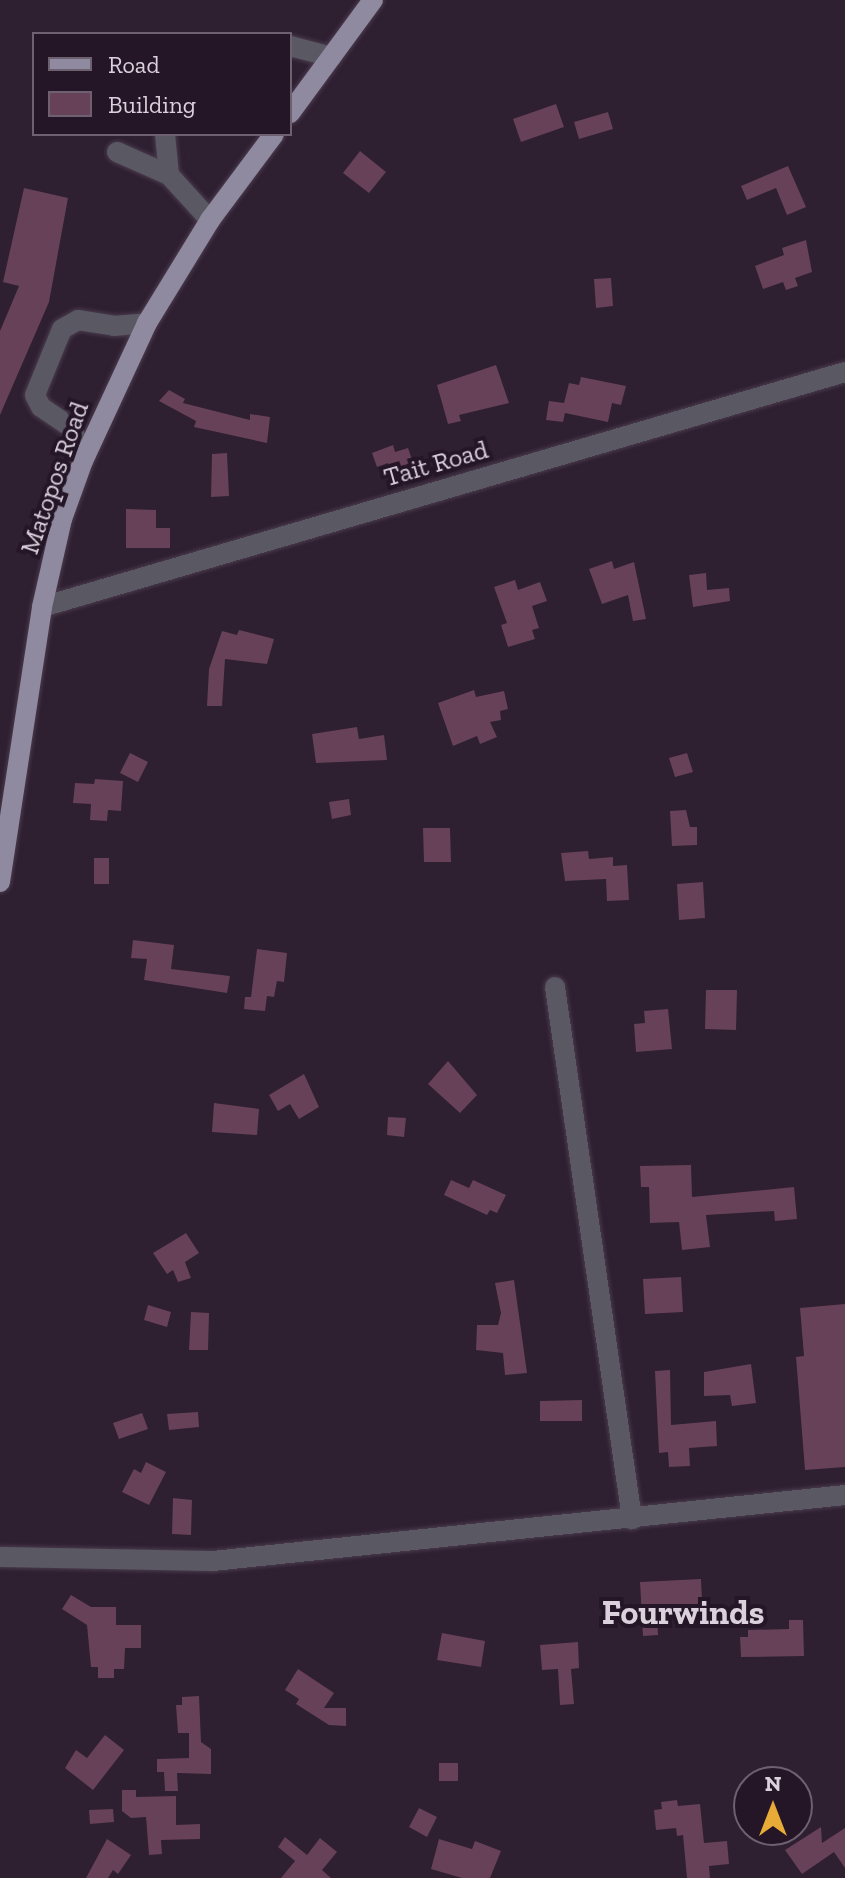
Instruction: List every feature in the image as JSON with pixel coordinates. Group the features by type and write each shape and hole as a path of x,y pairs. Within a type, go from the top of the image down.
{"main road":[{"path":"292,110 373,0"},
{"name":"Matopos Road","path":"0,882 42,607 83,461 147,323 210,220 273,136"}],"street":[{"path":"292,47 332,57"},
{"path":"165,136 169,175"},
{"path":"117,152 169,175 210,220"},
{"path":"83,461 72,428 41,407 35,395 62,329 78,320 114,326 147,323"},
{"name":"Tait Road","path":"42,607 845,372"},
{"path":"555,987 632,1519"},
{"path":"0,1557 213,1561 845,1495"}],"building":[{"path":"556,104 564,127 521,142 513,119"},
{"path":"608,112 613,129 579,139 574,122"},
{"path":"360,151 386,172 369,193 343,173"},
{"path":"788,166 806,207 787,215 776,188 747,200 741,186"},
{"path":"24,188 68,198 49,302 0,415 0,331 19,286 3,282"},
{"path":"806,240 812,272 795,278 798,286 786,290 783,282 763,289 755,266 784,255 782,248"},
{"path":"611,278 613,306 596,308 594,279"},
{"path":"496,365 509,403 459,415 461,421 448,424 437,385"},
{"path":"581,377 626,386 621,405 612,403 608,422 565,413 563,422 546,420 549,401 564,403 569,383 579,385"},
{"path":"169,390 185,399 183,403 250,420 250,414 270,417 267,443 194,427 196,421 159,401"},
{"path":"393,445 395,452 408,448 419,480 397,488 388,463 377,467 372,453"},
{"path":"227,453 229,496 211,497 212,454"},
{"path":"126,509 156,510 156,528 170,528 170,548 126,548"},
{"path":"612,561 614,569 634,562 646,619 633,621 628,595 602,604 589,569"},
{"path":"706,573 707,590 729,588 730,601 693,607 689,575"},
{"path":"515,580 518,590 540,582 547,601 532,606 539,628 532,630 535,639 508,647 501,625 507,623 494,587"},
{"path":"239,630 274,639 267,664 225,659 222,706 207,706 209,669 222,631 237,635"},
{"path":"474,690 476,697 504,691 508,709 500,711 501,720 490,722 497,737 480,744 477,736 453,746 438,703"},
{"path":"357,727 359,739 384,735 387,760 316,763 312,734"},
{"path":"130,753 148,762 138,782 120,773"},
{"path":"687,753 693,772 675,777 669,758"},
{"path":"95,779 123,781 121,811 108,810 107,821 90,820 91,804 73,803 75,783 94,784"},
{"path":"349,799 351,815 332,819 329,802"},
{"path":"686,810 690,827 697,827 697,845 672,846 670,811"},
{"path":"423,828 450,828 451,862 424,862"},
{"path":"588,851 589,859 613,857 613,866 627,865 629,900 607,901 606,879 565,881 561,853"},
{"path":"94,858 109,858 109,884 94,884"},
{"path":"703,882 705,918 679,920 677,884"},
{"path":"133,940 174,945 171,969 230,976 227,993 144,980 147,959 131,958"},
{"path":"257,949 287,953 284,982 277,981 274,997 267,996 265,1011 244,1009 245,997 251,997"},
{"path":"706,990 737,990 736,1030 705,1029"},
{"path":"668,1009 672,1049 636,1052 634,1024 645,1023 644,1011"},
{"path":"448,1061 477,1095 460,1113 428,1084"},
{"path":"304,1074 319,1107 299,1119 290,1104 278,1111 269,1095"},
{"path":"214,1103 259,1109 257,1135 212,1132"},
{"path":"388,1117 406,1118 404,1137 387,1135"},
{"path":"691,1165 692,1197 794,1187 797,1219 775,1221 774,1211 706,1215 710,1247 682,1250 679,1222 650,1223 649,1187 641,1187 640,1166"},
{"path":"451,1180 469,1188 473,1180 506,1195 497,1213 490,1210 487,1215 444,1195"},
{"path":"186,1233 199,1253 185,1262 191,1278 178,1282 173,1270 167,1274 153,1253"},
{"path":"681,1277 683,1312 645,1314 643,1279"},
{"path":"514,1280 527,1373 505,1375 503,1353 476,1350 477,1325 498,1325 501,1313 495,1283"},
{"path":"845,1304 845,1467 805,1470 796,1357 804,1356 800,1308"},
{"path":"148,1305 171,1312 167,1327 144,1320"},
{"path":"191,1312 209,1313 208,1350 189,1350"},
{"path":"751,1364 756,1403 732,1406 730,1395 704,1396 704,1372"},
{"path":"670,1370 671,1425 716,1421 717,1446 689,1448 690,1466 669,1467 668,1452 659,1453 655,1371"},
{"path":"582,1400 582,1421 540,1421 540,1401"},
{"path":"198,1412 199,1427 169,1430 167,1414"},
{"path":"142,1413 148,1429 119,1439 113,1423"},
{"path":"146,1462 166,1472 149,1505 122,1492 134,1469 141,1473"},
{"path":"173,1498 192,1500 191,1535 172,1534"},
{"path":"701,1579 703,1622 688,1623 688,1611 657,1613 658,1635 643,1636 640,1582"},
{"path":"71,1595 91,1607 116,1607 116,1625 141,1625 141,1648 125,1648 124,1669 114,1669 114,1678 98,1678 98,1667 91,1667 87,1625 62,1609"},
{"path":"789,1620 803,1620 804,1656 741,1657 740,1637 748,1637 748,1630 789,1629"},
{"path":"442,1633 485,1641 481,1667 437,1660"},
{"path":"578,1642 579,1668 571,1669 574,1704 560,1705 558,1669 542,1670 540,1645"},
{"path":"298,1669 334,1693 324,1708 346,1708 346,1726 329,1725 296,1704 299,1699 285,1690"},
{"path":"199,1696 201,1742 211,1749 211,1774 177,1773 178,1791 165,1791 164,1772 157,1772 157,1759 189,1758 189,1733 178,1733 176,1705 182,1705 182,1697"},
{"path":"105,1735 124,1750 93,1790 65,1768 76,1750 87,1758"},
{"path":"439,1763 458,1763 458,1781 439,1781"},
{"path":"122,1790 136,1790 136,1797 176,1796 176,1825 200,1824 200,1839 161,1840 162,1854 149,1855 146,1817 131,1818 122,1811"},
{"path":"677,1800 678,1806 700,1804 704,1843 727,1841 729,1864 709,1866 710,1878 687,1878 683,1835 677,1836 676,1828 656,1830 654,1810 662,1809 661,1802"},
{"path":"419,1808 437,1817 427,1837 409,1827"},
{"path":"113,1809 114,1822 90,1824 89,1810"},
{"path":"821,1827 822,1843 845,1828 845,1868 834,1852 802,1874 785,1850 791,1846 813,1846 813,1832"},
{"path":"285,1837 307,1855 320,1838 337,1852 322,1870 331,1878 281,1878 295,1861 278,1847"},
{"path":"107,1839 131,1855 118,1874 113,1870 108,1878 86,1878"},
{"path":"439,1839 472,1849 475,1841 501,1851 490,1878 462,1878 431,1869"}],"district":[{"name":"Fourwinds","path":"683,1613"}]}
